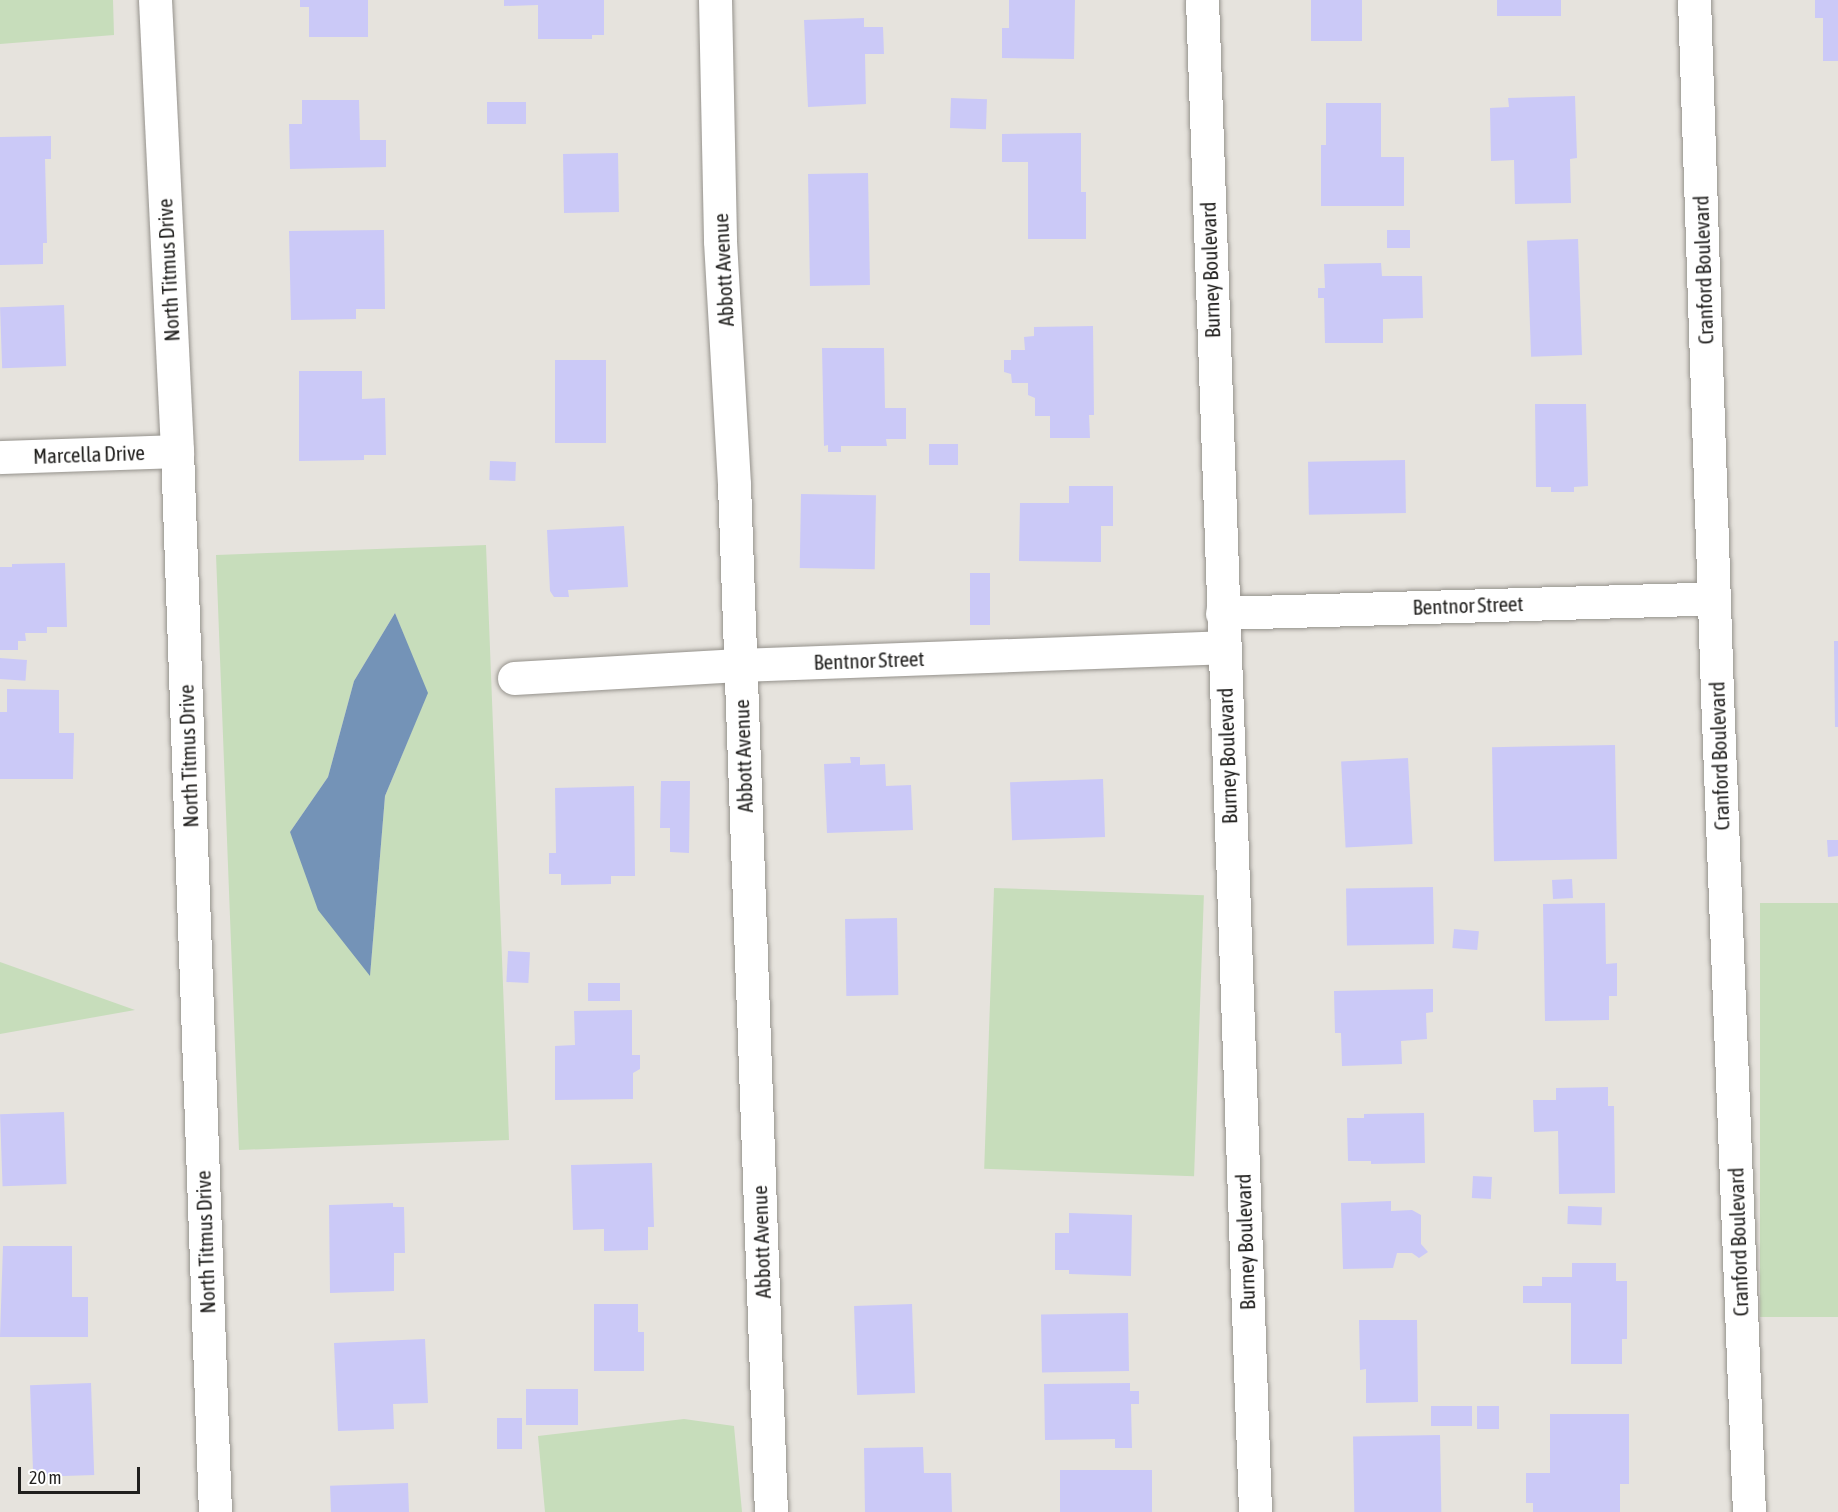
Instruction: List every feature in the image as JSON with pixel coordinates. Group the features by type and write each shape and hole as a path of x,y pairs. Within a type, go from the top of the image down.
{"street":[{"name":"North Titmus Drive","path":"155,0 177,451 215,1512"},
{"name":"Abbott Avenue","path":"715,0 720,241 735,485 739,665 771,1512"},
{"name":"Burney Boulevard","path":"1202,0 1255,1512"},
{"name":"Cranford Boulevard","path":"1694,0 1749,1512"},
{"name":"Marcella Drive","path":"0,457 177,451"},
{"name":"Bentnor Street","path":"1222,613 1714,598"},
{"name":"Bentnor Street","path":"514,678 739,665 1223,647"}],"green space":[{"path":"0,0 113,0 114,35 0,44"},
{"path":"486,545 509,1140 239,1150 216,555","holes":["395,613 427,694 385,796 370,975 290,832 328,777 354,681"]},
{"path":"994,888 1204,895 1194,1176 984,1169"},
{"path":"1760,903 1838,903 1838,1317 1760,1317"},
{"path":"0,962 135,1010 0,1034"},
{"path":"684,1419 734,1426 742,1512 545,1512 538,1436"}],"water":[{"path":"395,613 428,693 385,796 370,976 318,910 290,832 328,777 354,681"}],"building":[{"path":"300,0 368,0 368,37 309,37 309,7 300,7"},
{"path":"504,0 604,0 604,35 592,35 592,39 538,39 538,5 504,6"},
{"path":"1009,0 1075,0 1074,59 1002,58 1002,28 1009,28"},
{"path":"1311,0 1362,0 1362,41 1311,41"},
{"path":"1497,0 1561,0 1561,16 1497,16"},
{"path":"1815,0 1838,0 1838,61 1823,61 1823,18 1815,18"},
{"path":"864,18 864,27 883,27 884,54 865,54 866,104 808,107 804,20"},
{"path":"1575,96 1577,158 1570,159 1571,203 1515,204 1514,160 1491,161 1490,108 1509,107 1508,98"},
{"path":"951,98 987,99 986,129 950,128"},
{"path":"302,100 359,100 360,140 386,140 386,167 290,169 289,124 302,124"},
{"path":"487,102 526,102 526,124 487,124"},
{"path":"1326,103 1381,103 1381,157 1404,157 1404,206 1321,206 1321,145 1326,145"},
{"path":"1081,133 1081,192 1086,192 1086,239 1028,239 1028,162 1002,162 1002,134"},
{"path":"51,136 51,159 45,159 47,243 43,243 43,264 0,265 0,137"},
{"path":"618,153 619,212 564,213 563,154"},
{"path":"868,173 870,285 810,286 808,174"},
{"path":"384,230 385,309 356,309 356,319 291,320 289,231"},
{"path":"1387,230 1410,230 1410,248 1387,248"},
{"path":"1578,239 1582,355 1531,357 1527,241"},
{"path":"1381,263 1382,276 1422,276 1423,318 1383,319 1383,343 1325,343 1324,298 1318,298 1318,288 1325,288 1324,264"},
{"path":"64,305 66,366 2,368 0,307"},
{"path":"1093,326 1094,415 1089,415 1090,438 1050,438 1050,416 1035,416 1035,398 1028,395 1028,383 1012,383 1011,374 1004,372 1004,360 1011,360 1011,350 1025,350 1024,337 1034,336 1034,327"},
{"path":"822,348 884,348 885,408 906,408 906,439 886,439 887,446 841,446 841,452 828,452 828,445 824,446"},
{"path":"555,360 606,360 606,443 555,443"},
{"path":"299,371 362,371 362,399 385,398 386,455 364,455 364,460 299,461"},
{"path":"1535,404 1586,404 1588,486 1574,487 1574,492 1551,492 1551,487 1536,487"},
{"path":"929,444 958,444 958,465 929,465"},
{"path":"1405,460 1406,513 1309,515 1308,462"},
{"path":"490,461 516,462 515,481 489,480"},
{"path":"1069,486 1113,486 1113,526 1101,526 1101,562 1019,561 1020,503 1069,503"},
{"path":"801,494 876,495 875,569 800,568"},
{"path":"624,526 628,587 568,590 569,597 554,597 550,591 547,530"},
{"path":"65,563 67,627 47,627 47,633 25,633 26,641 18,641 18,650 0,650 0,567 12,567 12,564"},
{"path":"970,573 990,573 990,625 970,625"},
{"path":"1834,641 1838,641 1838,727 1835,727"},
{"path":"0,658 27,660 25,681 0,679"},
{"path":"7,689 59,690 59,733 74,733 73,779 0,779 0,712 7,712"},
{"path":"1615,745 1617,859 1494,861 1492,747"},
{"path":"850,757 860,757 860,765 885,764 886,786 911,785 913,830 827,833 824,764 851,763"},
{"path":"1408,758 1413,844 1346,847 1341,762"},
{"path":"1103,779 1105,837 1012,840 1010,782"},
{"path":"661,781 690,781 689,853 670,852 670,828 660,828"},
{"path":"634,786 635,876 611,876 611,884 561,885 561,874 549,874 549,853 556,853 555,788"},
{"path":"1827,840 1838,840 1838,856 1828,857"},
{"path":"1572,879 1573,898 1553,899 1552,880"},
{"path":"1433,887 1434,944 1347,946 1346,889"},
{"path":"1605,903 1606,964 1617,963 1617,996 1609,996 1609,1020 1545,1021 1543,904"},
{"path":"897,918 898,995 846,996 845,919"},
{"path":"1454,929 1479,931 1477,950 1452,948"},
{"path":"508,951 530,952 528,983 506,982"},
{"path":"588,983 620,983 620,1001 588,1001"},
{"path":"1433,989 1433,1012 1426,1013 1427,1039 1401,1041 1402,1064 1342,1066 1341,1033 1335,1033 1334,991"},
{"path":"632,1010 632,1055 640,1055 640,1069 633,1073 633,1099 555,1100 555,1046 575,1045 574,1011"},
{"path":"1608,1087 1608,1106 1614,1106 1615,1193 1559,1194 1558,1131 1534,1132 1533,1100 1556,1100 1556,1088"},
{"path":"64,1112 67,1184 3,1186 0,1114"},
{"path":"1424,1113 1425,1163 1371,1164 1371,1161 1348,1161 1347,1118 1364,1118 1364,1114"},
{"path":"652,1163 654,1227 648,1227 648,1250 604,1251 604,1229 573,1230 571,1165"},
{"path":"1473,1176 1492,1177 1491,1199 1472,1198"},
{"path":"1391,1201 1391,1211 1412,1210 1421,1215 1421,1244 1428,1252 1419,1258 1412,1253 1397,1253 1393,1268 1343,1269 1341,1203"},
{"path":"393,1203 393,1207 404,1207 405,1253 394,1253 394,1291 330,1293 329,1205"},
{"path":"1568,1206 1602,1207 1601,1225 1567,1224"},
{"path":"1069,1213 1132,1215 1131,1276 1069,1274 1069,1270 1055,1270 1055,1233 1069,1233"},
{"path":"3,1246 72,1246 72,1297 88,1297 88,1337 0,1337"},
{"path":"1572,1263 1616,1263 1616,1281 1627,1281 1627,1339 1622,1339 1622,1364 1571,1364 1571,1303 1523,1303 1523,1286 1542,1286 1542,1277 1572,1277"},
{"path":"594,1304 638,1304 638,1332 644,1332 644,1371 594,1371"},
{"path":"912,1304 915,1393 857,1395 854,1306"},
{"path":"1128,1313 1129,1371 1042,1373 1041,1315"},
{"path":"1359,1320 1417,1320 1418,1402 1366,1403 1366,1369 1360,1370"},
{"path":"425,1339 428,1403 393,1404 394,1429 338,1431 334,1343"},
{"path":"91,1383 94,1475 33,1477 30,1385"},
{"path":"1130,1383 1130,1391 1139,1391 1139,1404 1131,1404 1132,1448 1115,1448 1115,1439 1045,1440 1044,1384"},
{"path":"526,1389 578,1389 578,1425 526,1425"},
{"path":"1431,1406 1472,1406 1472,1426 1431,1426"},
{"path":"1477,1406 1499,1406 1499,1429 1477,1429"},
{"path":"1550,1414 1629,1414 1629,1484 1620,1484 1620,1512 1533,1512 1533,1503 1526,1503 1526,1473 1550,1473"},
{"path":"497,1418 522,1418 522,1449 497,1449"},
{"path":"1440,1435 1441,1512 1354,1512 1353,1437"},
{"path":"923,1447 924,1473 951,1473 952,1512 865,1512 864,1448"},
{"path":"1060,1470 1152,1470 1152,1512 1060,1512"},
{"path":"408,1483 409,1512 331,1512 330,1486"}]}
